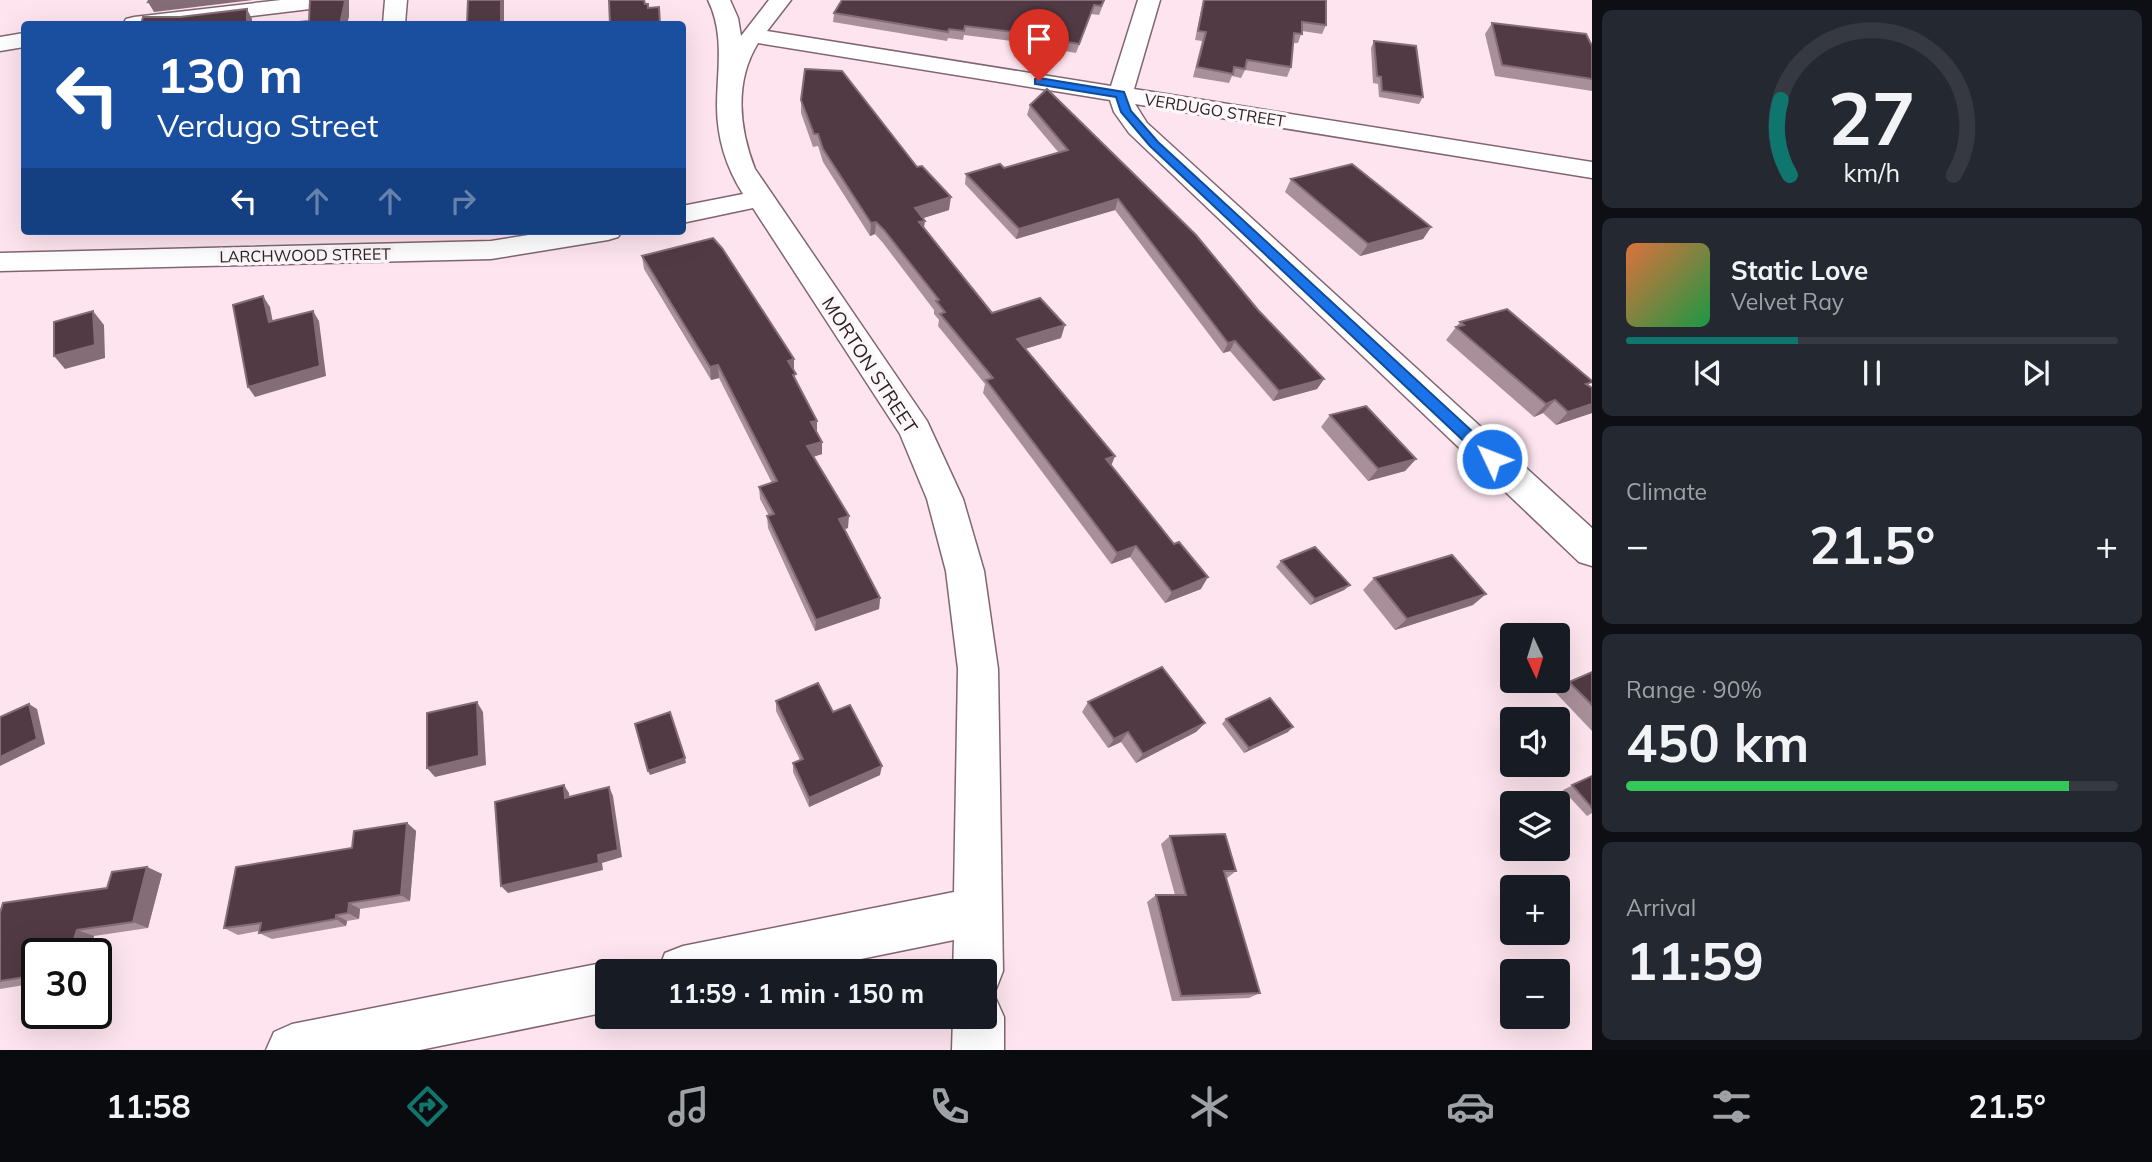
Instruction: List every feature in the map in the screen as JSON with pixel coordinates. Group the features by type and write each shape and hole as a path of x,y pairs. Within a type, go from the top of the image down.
{"street":[{"path":"159,21 335,0"},
{"path":"394,21 396,0"},
{"path":"719,0 729,31 730,82"},
{"name":"MORTON STREET","path":"780,0 739,56 730,82 731,138 744,174 915,430 944,499 965,571 978,669 978,959"},
{"path":"1149,0 1121,94 1126,112 1154,144 1592,551"},
{"name":"VERDUGO STREET","path":"755,36 1592,170"},
{"path":"0,44 21,40"},
{"path":"686,214 761,198"},
{"name":"LARCHWOOD STREET","path":"0,262 376,242 491,250 583,235"},
{"path":"742,959 978,911"},
{"path":"292,1050 595,988"},
{"path":"978,1029 978,1050"}],"building":[{"path":"310,0 345,0 341,21 309,21"},
{"path":"468,0 501,0 501,21 467,21"},
{"path":"609,0 644,0 648,8 659,7 660,21 610,21"},
{"path":"842,0 1104,0 1101,6 1094,5 1079,44 1045,38 1046,36 965,26 964,31 949,29 948,32 834,13"},
{"path":"1204,0 1326,0 1326,25 1302,22 1302,34 1294,33 1291,67 1247,60 1245,69 1234,67 1233,74 1197,67 1206,32 1198,31"},
{"path":"247,9 247,21 142,21 143,17 180,17"},
{"path":"1492,23 1586,34 1592,46 1592,79 1502,65"},
{"path":"1374,41 1416,46 1423,97 1382,91 1381,77 1377,76"},
{"path":"805,69 842,71 917,167 922,166 951,197 915,208 925,221 919,222 992,313 1040,298 1065,325 1017,339 1115,456 1106,459 1174,544 1179,542 1208,577 1172,592 1136,546 1117,553 986,380 993,378 940,314 945,312 936,301 939,300 884,230 876,222 871,223 823,149 801,100"},
{"path":"1047,89 1196,235 1258,310 1324,379 1279,391 1235,341 1228,343 1118,199 1019,229 966,174 1000,164 1004,168 1068,150 1030,105"},
{"path":"1352,164 1431,227 1368,244 1291,179"},
{"path":"713,238 794,359 788,361 817,421 811,422 822,442 807,446 849,516 839,519 880,598 816,620 767,516 774,514 759,487 777,481 718,365 710,367 642,256"},
{"path":"263,296 269,322 313,311 320,366 248,387 233,305"},
{"path":"1507,309 1592,381 1586,384 1592,388 1592,404 1568,412 1555,400 1546,404 1456,327 1464,325 1460,322"},
{"path":"93,311 95,345 54,356 54,322"},
{"path":"1366,406 1416,459 1378,469 1330,415"},
{"path":"1315,547 1350,585 1315,599 1281,561"},
{"path":"1452,555 1486,594 1407,619 1374,578"},
{"path":"1162,667 1205,723 1143,754 1128,732 1114,739 1088,702"},
{"path":"1592,672 1592,705 1570,683"},
{"path":"818,683 833,712 850,705 882,766 809,798 793,763 803,759 776,701"},
{"path":"1270,698 1293,727 1249,748 1226,719"},
{"path":"477,702 479,756 427,768 427,713"},
{"path":"29,704 37,739 0,757 0,717"},
{"path":"670,712 685,758 648,771 635,724"},
{"path":"1592,776 1592,808 1572,785"},
{"path":"564,785 565,798 609,787 618,850 598,855 599,863 501,886 495,802"},
{"path":"407,823 401,895 349,903 348,913 336,915 336,919 259,933 261,923 224,928 236,867 352,848 354,831"},
{"path":"1225,834 1236,871 1224,871 1260,993 1181,996 1156,895 1186,895 1170,836"},
{"path":"147,867 133,922 77,930 74,938 21,938 21,978 0,981 0,913 3,903 107,888 112,872"}],"route":[{"path":"1039,81 1121,94 1126,112 1154,144 1492,459"}]}
